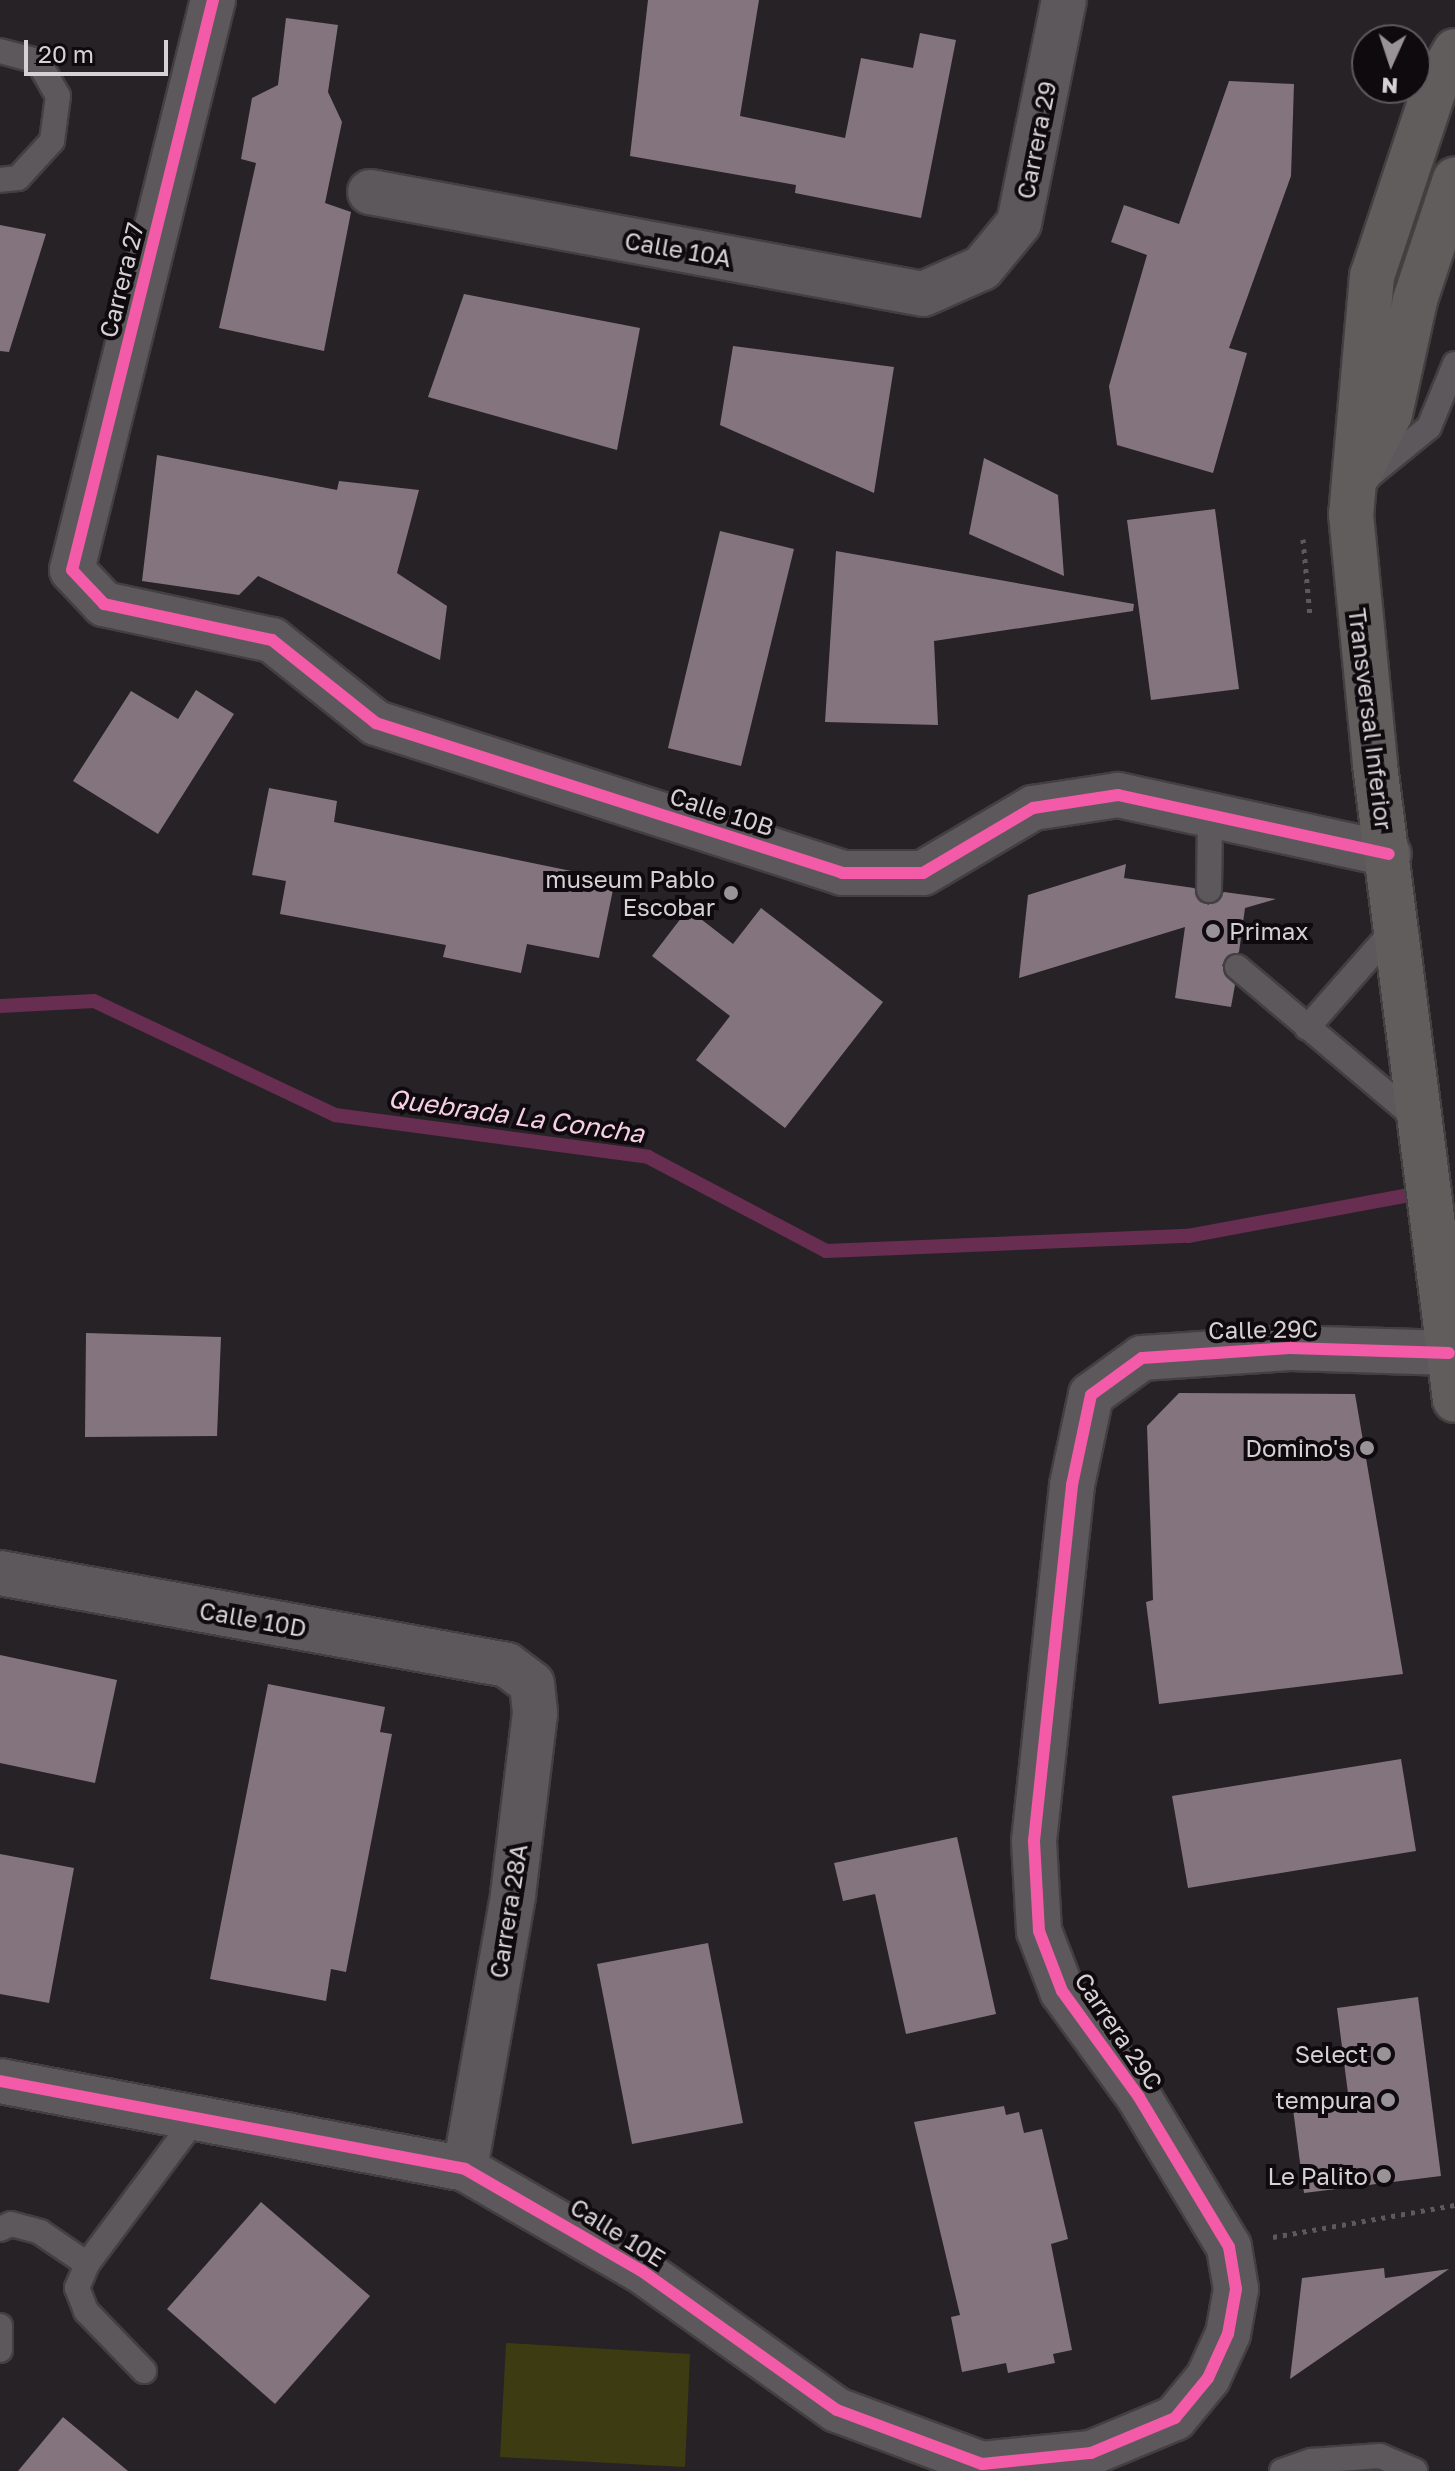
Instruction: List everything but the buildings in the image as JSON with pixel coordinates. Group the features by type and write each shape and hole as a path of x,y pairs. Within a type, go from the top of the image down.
{"main road":[{"name":"Transversal Inferior","path":"1455,51 1436,84 1372,276 1351,488 1352,568 1455,1400"},
{"path":"1351,488 1390,414 1452,199"}],"street":[{"name":"Carrera 27","path":"72,570 213,0"},
{"name":"Carrera 29","path":"982,268 1019,223 1064,0"},
{"name":"Calle 10A","path":"370,192 923,294 982,268"},
{"name":"Calle 10B","path":"72,570 104,604 272,640 376,723 842,873 923,873 1033,808 1118,795 1389,854"},
{"name":"Calle 29C","path":"1091,1395 1142,1358 1290,1348 1449,1353"},
{"name":"Carrera 29C","path":"1091,1395 1072,1485 1034,1841 1039,1931 1062,1991 1139,2097 1229,2247 1236,2289 1228,2334 1208,2378 1175,2418"},
{"name":"Calle 10D","path":"0,1573 507,1665"},
{"name":"Carrera 28A","path":"465,2169 513,1896 535,1713 532,1684 507,1665"},
{"name":"Calle 10E","path":"0,2081 198,2115 465,2169 642,2271 837,2410 982,2464 1091,2453 1175,2418"}],"lane":[{"path":"0,51 38,61 58,96 52,141 18,178 0,180"},
{"path":"1351,488 1399,458 1429,427 1455,364"},
{"path":"1209,890 1210,814"},
{"path":"1307,1028 1395,928"},
{"path":"1237,967 1420,1121"},
{"path":"144,2371 86,2311 77,2288 87,2264 198,2115"},
{"path":"0,2229 11,2224 40,2232 87,2264"},
{"path":"0,2326 0,2350"},
{"path":"1282,2471 1311,2461 1380,2456 1415,2471"}],"path":[{"path":"1266,2238 1455,2205"}],"shaded area":[{"path":"506,2343 690,2354 685,2467 500,2457"}],"waterway":[{"name":"Quebrada La Concha","path":"0,1006 94,1001 335,1115 648,1157 826,1251 1188,1236 1409,1195"}],"cycle path":[{"path":"213,0 72,570 104,604 272,640 376,723 842,873 923,873 1033,808 1118,795 1389,854"},
{"path":"0,2081 465,2169 642,2271 837,2410 982,2464 1091,2453 1175,2418 1208,2378 1228,2334 1236,2289 1229,2247 1139,2097 1062,1991 1039,1931 1034,1841 1072,1485 1091,1395 1142,1358 1290,1348 1449,1353"}],"place":[{"name":"museum Pablo Escobar","path":"731,893"},
{"name":"Primax","path":"1213,931"},
{"name":"Domino's","path":"1367,1448"},
{"name":"Select","path":"1384,2054"},
{"name":"tempura","path":"1388,2100"},
{"name":"Le Palito","path":"1384,2176"}]}
